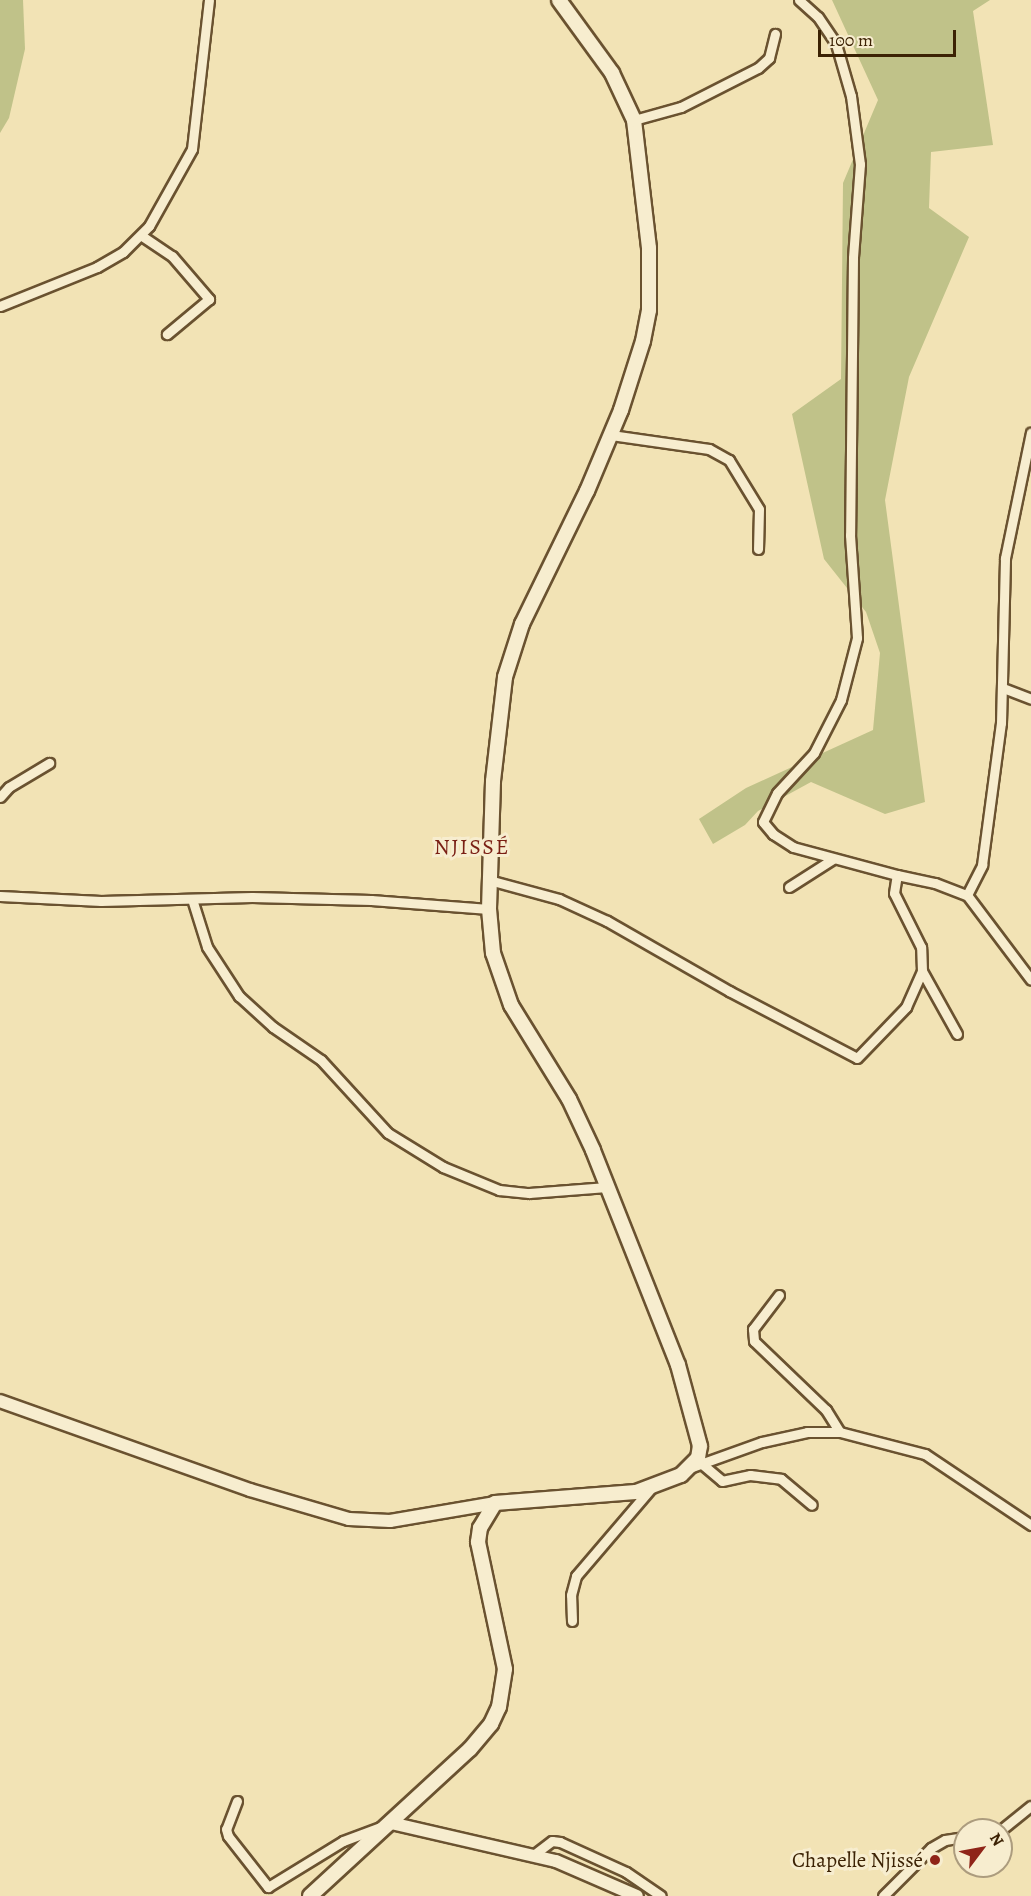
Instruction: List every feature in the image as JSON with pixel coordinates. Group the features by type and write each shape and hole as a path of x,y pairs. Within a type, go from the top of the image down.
{"main road":[{"path":"310,1896 470,1749 491,1724 499,1707 505,1669 478,1542 480,1528 495,1503 652,1487 697,1466 700,1446 694,1410 608,1187 579,1119 523,1027 500,981 493,953 489,880 495,757 505,678 522,624 611,435 633,378 649,310 650,248 634,120 612,73 559,0"}],"street":[{"path":"0,306 97,267 142,236 167,199 192,149 208,0"},
{"path":"799,0 818,17 836,44 851,96 860,164 853,258 850,535 857,638 841,700 831,721 807,763 777,793 763,822 773,834 793,847 833,859 935,883 967,896 1031,980"},
{"path":"634,120 681,107 758,68 769,58 776,34"},
{"path":"142,236 172,256 209,299 167,334"},
{"path":"967,896 982,866 1003,688 1005,558 1031,433"},
{"path":"611,435 709,449 729,460 759,509 758,549"},
{"path":"1003,688 1031,699"},
{"path":"0,797 9,787 49,763"},
{"path":"789,887 833,859"},
{"path":"489,880 559,899 607,921 729,991 857,1058 906,1008 922,971 921,947 894,893 897,875"},
{"path":"0,897 101,901 371,900 489,909"},
{"path":"192,899 207,947 239,996 273,1027 321,1060 388,1133 443,1167 499,1190 529,1192 608,1187"},
{"path":"922,971 957,1034"},
{"path":"779,1295 753,1329 754,1341 826,1410 840,1432"},
{"path":"0,1401 250,1490 349,1518 390,1521 495,1503"},
{"path":"697,1466 762,1442 807,1432 840,1432 925,1454 1031,1525"},
{"path":"697,1466 722,1481 750,1474 781,1479 812,1505"},
{"path":"572,1621 571,1595 576,1576 652,1487"},
{"path":"237,1801 226,1829 228,1836 268,1887 343,1841 391,1822 532,1856 594,1875 637,1896"},
{"path":"1013,1820 1031,1806"},
{"path":"883,1896 931,1848 945,1840 953,1839"},
{"path":"532,1856 552,1841 561,1842 626,1872 661,1896"}],"green space":[{"path":"0,0 23,0 25,49 9,118 0,133"},
{"path":"832,0 990,0 973,11 993,145 931,152 929,208 969,237 909,377 885,500 925,802 885,814 811,782 758,811 745,825 713,844 699,819 746,788 873,730 880,653 866,612 824,559 792,414 841,379 843,183 878,100"}],"place":[{"name":"Chapelle Njissé","path":"935,1860"}],"district":[{"name":"NJISSÉ","path":"472,848"}]}
